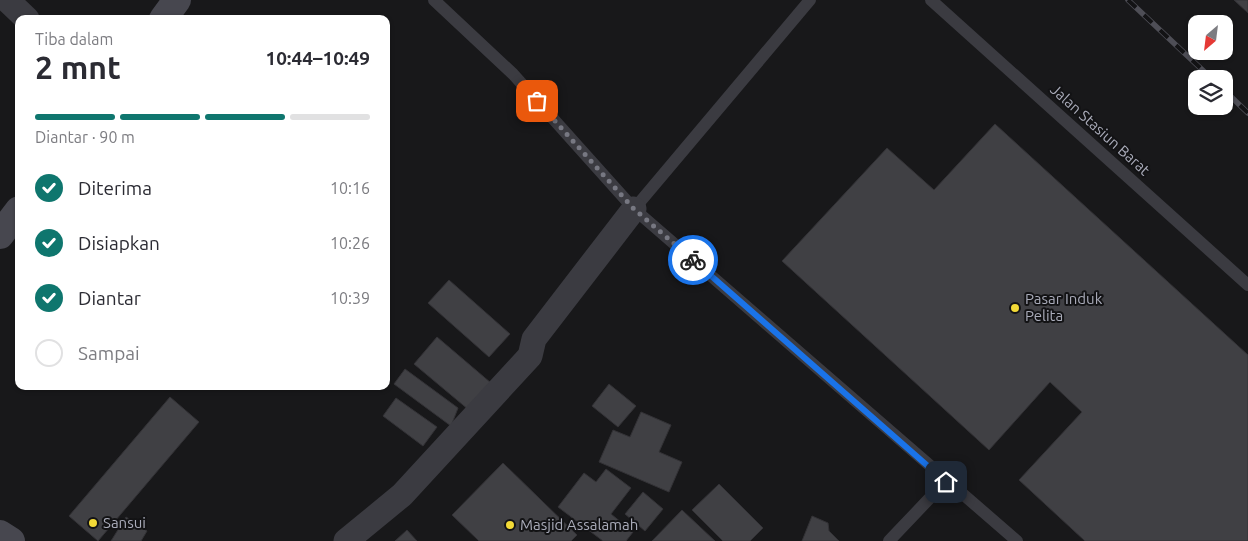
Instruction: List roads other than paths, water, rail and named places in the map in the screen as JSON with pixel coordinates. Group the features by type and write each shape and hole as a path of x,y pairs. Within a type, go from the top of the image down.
{"street":[{"path":"7,0 23,15"},
{"path":"166,15 177,0"},
{"path":"346,541 402,495 530,356 534,339 634,209"},
{"path":"0,235 15,215"},
{"path":"0,534 11,541"}],"lane":[{"path":"434,0 513,74 634,209 946,482 1017,541"},
{"path":"634,209 810,0"},
{"name":"Jalan Stasiun Barat","path":"931,0 1248,285"},
{"path":"889,541 946,482"}],"railway":[{"path":"1128,0 1202,70"},
{"path":"1233,99 1248,113"}],"place":[{"name":"Pasar Induk Pelita","path":"1015,308"},
{"name":"Sansui","path":"93,523"},
{"name":"Masjid Assalamah","path":"510,525"}]}
